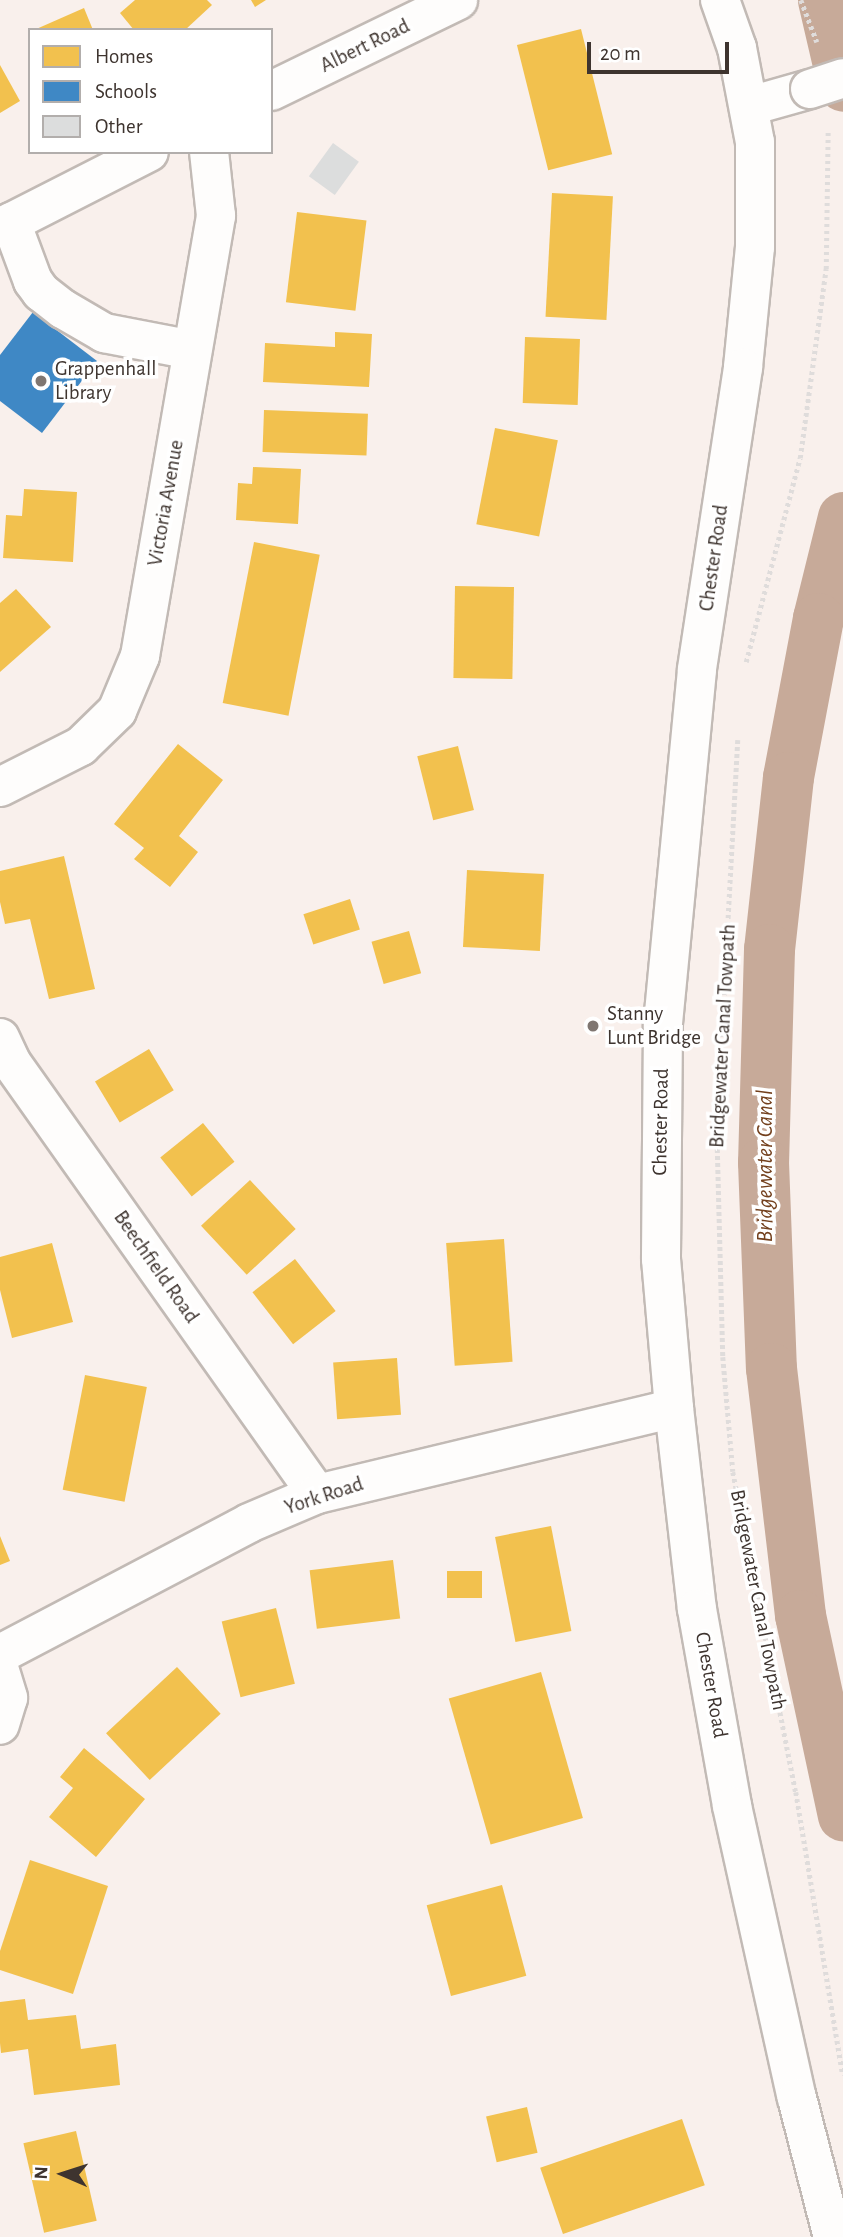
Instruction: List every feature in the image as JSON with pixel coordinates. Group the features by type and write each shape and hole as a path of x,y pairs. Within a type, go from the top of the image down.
{"street":[{"name":"Albert Road","path":"273,90 458,0"},
{"name":"Chester Road","path":"720,0 737,48 750,106 756,182 752,302 697,670 663,1026 660,1223 674,1408 697,1609 732,1806 797,2098 833,2237"},
{"path":"750,106 824,73"},
{"path":"145,154 6,225 33,281 41,292 63,309 104,333 192,350"},
{"name":"Victoria Avenue","path":"0,787 81,746 117,711 140,656 216,216 209,154"},
{"name":"Beechfield Road","path":"0,1038 11,1062 317,1494"},
{"name":"York Road","path":"0,1654 249,1523 317,1494 674,1408"},
{"path":"0,1671 8,1698 0,1725"}],"path":[{"path":"801,0 824,73"},
{"path":"745,668 800,458 827,268 830,153 828,127"},
{"name":"Bridgewater Canal Towpath","path":"738,737 717,1128 723,1357 733,1472 796,1792 843,2076"}],"building: Homes":[{"path":"135,0 207,0 212,5 187,28 132,28 120,13"},
{"path":"251,0 266,0 255,7"},
{"path":"84,8 92,28 39,28"},
{"path":"581,29 612,154 548,170 517,45"},
{"path":"0,65 20,101 0,113"},
{"path":"552,193 613,196 606,320 546,317"},
{"path":"297,212 366,221 355,311 286,302"},
{"path":"335,332 372,334 369,387 263,382 265,343 335,347"},
{"path":"525,337 580,339 578,405 523,403"},
{"path":"264,410 368,414 366,456 263,452"},
{"path":"495,428 558,440 539,536 476,524"},
{"path":"253,467 301,469 298,524 236,520 238,483 252,484"},
{"path":"24,489 77,492 73,562 3,558 6,515 22,516"},
{"path":"254,542 320,555 288,716 223,703"},
{"path":"455,586 514,587 512,679 453,678"},
{"path":"16,589 51,627 0,672 0,603"},
{"path":"178,744 223,780 179,836 198,852 170,887 134,859 144,848 114,824"},
{"path":"458,746 474,810 433,820 417,756"},
{"path":"64,856 95,989 49,999 30,919 5,924 0,902 0,871"},
{"path":"467,870 544,874 540,951 463,947"},
{"path":"350,899 360,929 313,945 303,914"},
{"path":"409,931 421,973 384,984 372,942"},
{"path":"149,1049 174,1090 120,1123 95,1081"},
{"path":"203,1123 234,1162 192,1196 160,1158"},
{"path":"250,1180 296,1229 247,1275 201,1226"},
{"path":"504,1239 513,1362 455,1366 446,1243"},
{"path":"52,1243 73,1322 12,1338 0,1290 0,1257"},
{"path":"295,1259 336,1311 293,1344 252,1292"},
{"path":"397,1358 401,1415 337,1419 333,1362"},
{"path":"85,1375 147,1387 125,1502 63,1490"},
{"path":"551,1526 571,1631 515,1642 495,1537"},
{"path":"0,1536 10,1561 0,1565"},
{"path":"393,1560 400,1619 317,1629 310,1570"},
{"path":"447,1571 482,1571 482,1598 447,1598"},
{"path":"276,1608 295,1684 241,1697 222,1622"},
{"path":"177,1667 221,1714 150,1780 106,1733"},
{"path":"541,1672 583,1818 491,1845 449,1698"},
{"path":"84,1748 145,1799 96,1857 49,1817 73,1788 60,1777"},
{"path":"30,1860 108,1886 73,1994 0,1970 0,1951"},
{"path":"502,1885 526,1976 451,1996 427,1905"},
{"path":"25,1999 28,2020 76,2015 81,2049 116,2044 120,2085 34,2095 28,2049 1,2053 0,2043 0,2002"},
{"path":"527,2107 538,2153 497,2162 486,2116"},
{"path":"682,2119 705,2185 563,2234 540,2168"},
{"path":"76,2131 97,2221 44,2233 23,2143"}],"building: Schools":[{"name":"Grappenhall Library","path":"33,312 97,361 42,433 0,401 0,355"}],"building: Other":[{"path":"333,143 359,162 335,195 309,176"}],"waterway":[{"name":"Bridgewater Canal","path":"823,0 843,86"},
{"name":"Bridgewater Canal","path":"843,517 818,618 788,777 769,949 763,1162 771,1368 800,1615 843,1815"}],"place":[{"name":"Grappenhall Library","path":"41,381"},
{"name":"Stanny Lunt Bridge","path":"593,1026"}]}
